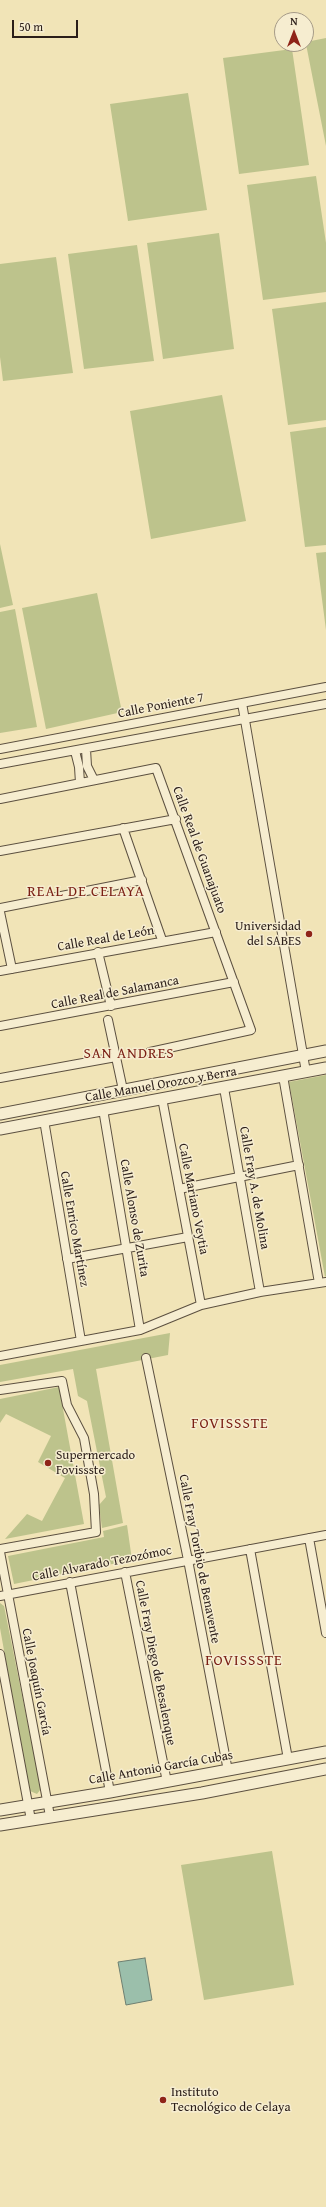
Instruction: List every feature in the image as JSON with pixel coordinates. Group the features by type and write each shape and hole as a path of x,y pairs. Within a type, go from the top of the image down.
{"street":[{"name":"Calle Poniente 7","path":"0,749 326,687"},
{"path":"242,703 306,1072"},
{"path":"0,764 326,704"},
{"path":"0,799 94,780 86,766 86,749"},
{"path":"75,751 79,767 80,783"},
{"name":"Calle Real de Guanajuato","path":"94,780 156,768 176,819 251,1030 150,1052"},
{"path":"0,851 176,819"},
{"path":"123,828 162,940"},
{"path":"0,908 142,880"},
{"path":"0,912 12,969"},
{"name":"Calle Real de León","path":"0,971 162,940 216,932"},
{"path":"98,952 111,1006"},
{"name":"Calle Real de Salamanca","path":"0,1026 234,982"},
{"path":"108,1020 123,1090"},
{"name":"Calle Manuel Orozco y Berra","path":"0,1114 326,1051"},
{"path":"0,1078 116,1057"},
{"name":"Calle Manuel Orozco y Berra","path":"0,1129 326,1068"},
{"path":"0,1356 140,1330 201,1305 260,1292 323,1283 283,1076"},
{"name":"Calle Fray A. de Molina","path":"224,1088 260,1292"},
{"name":"Calle Mariano Veytia","path":"162,1098 201,1305"},
{"name":"Calle Alonso de Zurita","path":"103,1109 140,1330"},
{"name":"Calle Enrico Martínez","path":"44,1120 81,1341"},
{"path":"179,1189 299,1165"},
{"path":"67,1259 188,1237"},
{"name":"Calle Fray Toribio de Benavente","path":"146,1358 188,1560 228,1771"},
{"path":"0,1390 62,1381 67,1405 84,1438 94,1494 96,1532 0,1551"},
{"name":"Calle Alvarado Tezozómoc","path":"4,1596 70,1582 326,1535"},
{"path":"309,1538 326,1634"},
{"path":"250,1549 288,1760"},
{"name":"Calle Joaquín García","path":"0,1551 4,1596 50,1816"},
{"name":"Calle Fray Diego de Besalenque","path":"125,1572 167,1782"},
{"path":"70,1582 110,1792"},
{"path":"0,1654 31,1820"},
{"name":"Calle Antonio García Cubas","path":"0,1810 167,1782 326,1752"},
{"path":"0,1825 202,1793 326,1769"},
{"path":"199,1776 202,1793"}],"green space":[{"path":"326,38 326,146 308,52 314,52 314,40"},
{"path":"274,51 292,52 309,165 239,174 223,58"},
{"path":"188,93 207,210 128,221 110,104"},
{"path":"316,176 326,243 326,292 263,300 247,185"},
{"path":"219,233 234,349 163,359 147,243"},
{"path":"137,245 154,361 84,369 68,254"},
{"path":"56,257 73,373 3,381 0,357 0,264"},
{"path":"326,302 326,420 288,425 272,309"},
{"path":"222,395 246,521 151,539 130,411"},
{"path":"326,427 326,545 305,547 290,432"},
{"path":"0,544 13,605 0,608"},
{"path":"326,552 326,630 316,553"},
{"path":"97,593 122,712 46,729 22,608"},
{"path":"15,609 37,727 0,733 0,612"},
{"path":"326,1075 326,1276 325,1277 289,1082"},
{"path":"170,1333 168,1355 96,1369 123,1523 102,1528 99,1505 106,1497 87,1401 78,1396 73,1369 0,1382 0,1365"},
{"path":"59,1387 84,1524 5,1539 27,1514 42,1521 65,1478 38,1462 51,1436 6,1414 0,1423 0,1399"},
{"path":"127,1525 132,1560 14,1584 8,1556 104,1537 103,1531"},
{"path":"0,1603 4,1606 41,1789 37,1794 30,1791 28,1785 0,1628"},
{"path":"272,1851 294,1985 204,2000 181,1865"}],"shaded area":[{"path":"145,1958 152,2000 126,2005 118,1962"}],"place":[{"name":"Universidad del SABES","path":"309,934"},
{"name":"Supermercado Fovissste","path":"48,1463"},
{"name":"Instituto Tecnológico de Celaya","path":"163,2100"}],"district":[{"name":"REAL DE CELAYA","path":"86,892"},
{"name":"SAN ANDRES","path":"129,1054"},
{"name":"FOVISSSTE","path":"230,1424"},
{"name":"FOVISSSTE","path":"244,1661"}]}
